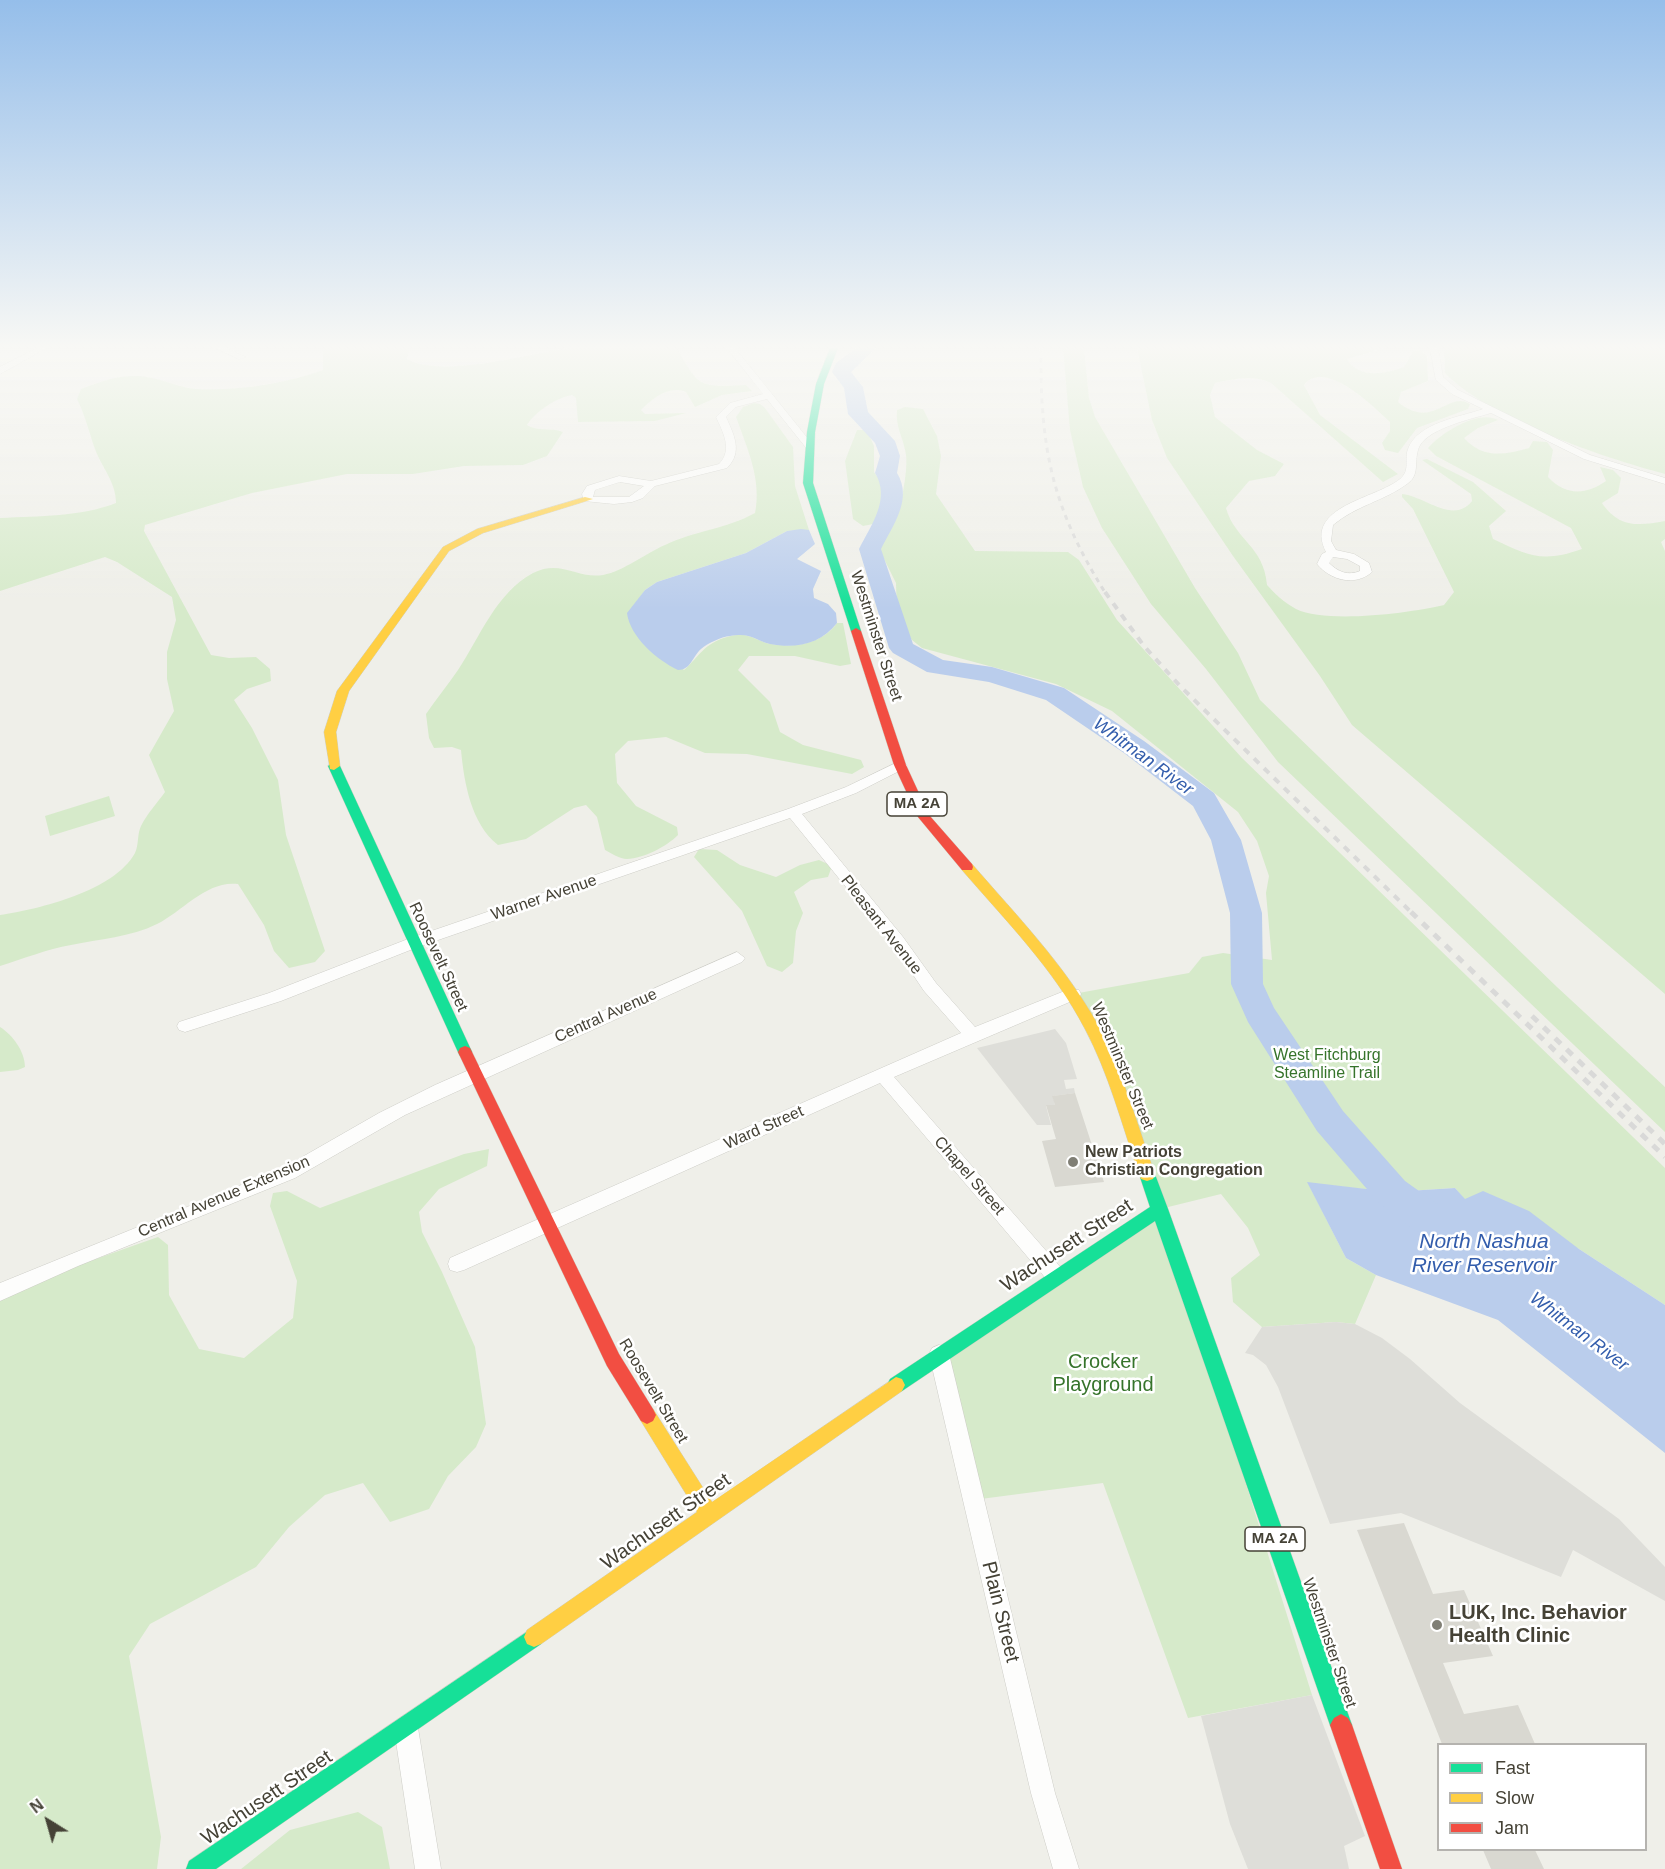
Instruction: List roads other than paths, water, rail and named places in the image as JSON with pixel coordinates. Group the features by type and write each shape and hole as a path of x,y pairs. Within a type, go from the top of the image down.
{"main road":[{"name":"Westminster Street","path":"812,435 808,483 900,765 911,792 927,821 1047,959 1073,994 1102,1052 1160,1209 1391,1869"},
{"name":"Roosevelt Street","path":"588,499 480,531 446,549 343,691 330,732 335,771 413,943 546,1223 613,1359 709,1515"},
{"name":"Wachusett Street","path":"197,1869 406,1728 939,1354 1055,1275 1160,1209"}],"street":[{"name":"Roosevelt Street","path":"651,484 648,490 632,499 588,499 591,488 605,482 633,479 651,484 723,466 731,460 734,452 728,435"},
{"path":"800,435 810,447"},
{"path":"1332,554 1326,542 1328,524 1346,510 1403,482 1410,475 1414,466 1412,454 1418,439 1424,435"},
{"path":"1543,435 1587,457 1665,482"},
{"name":"Warner Avenue","path":"185,1026 275,997 413,943 793,812 851,790 900,765"},
{"name":"Pleasant Avenue","path":"793,812 898,941 930,987 972,1035"},
{"name":"Central Avenue","path":"475,1074 737,958"},
{"name":"Ward Street","path":"457,1264 972,1035 1073,994"},
{"name":"Central Avenue Extension","path":"0,1292 61,1263 288,1173 331,1151 373,1124 475,1074"},
{"name":"Chapel Street","path":"884,1076 1055,1275"},
{"name":"Plain Street","path":"939,1354 1043,1793 1066,1869"},
{"path":"406,1728 428,1869"}],"water":[{"path":"809,530 815,544 797,559 821,571 813,589 814,598 828,604 836,613 837,623 823,636 807,643 789,646 770,644 743,635 726,637 704,647 686,668 678,670 653,654 633,631 627,613 645,590 657,582 746,553 787,531"},
{"name":"North Nashua River Reservoir","path":"1307,1182 1392,1192 1455,1188 1465,1199 1483,1191 1529,1211 1579,1249 1665,1305 1665,1453 1498,1320 1376,1275 1346,1258"}],"waterway":[{"name":"Whitman River","path":"879,435 885,441 890,456 886,473 893,491 889,511 870,549 902,648 936,667 992,675 1055,694 1134,747 1204,800 1226,840 1246,913 1247,984 1260,1013 1330,1121 1392,1192 1427,1218"}],"railway":[{"path":"1045,435 1061,505 1088,563 1106,594"},
{"path":"1105,592 1144,646 1180,686 1412,913"},
{"path":"1411,912 1665,1157"},
{"path":"1532,1016 1665,1144"}],"place":[{"name":"New Patriots Christian Congregation","path":"1073,1162"},
{"name":"LUK, Inc. Behavior Health Clinic","path":"1437,1625"}],"park label":[{"name":"West Fitchburg Steamline Trail","path":"1327,1065"},
{"name":"Crocker Playground","path":"1103,1374"}]}
